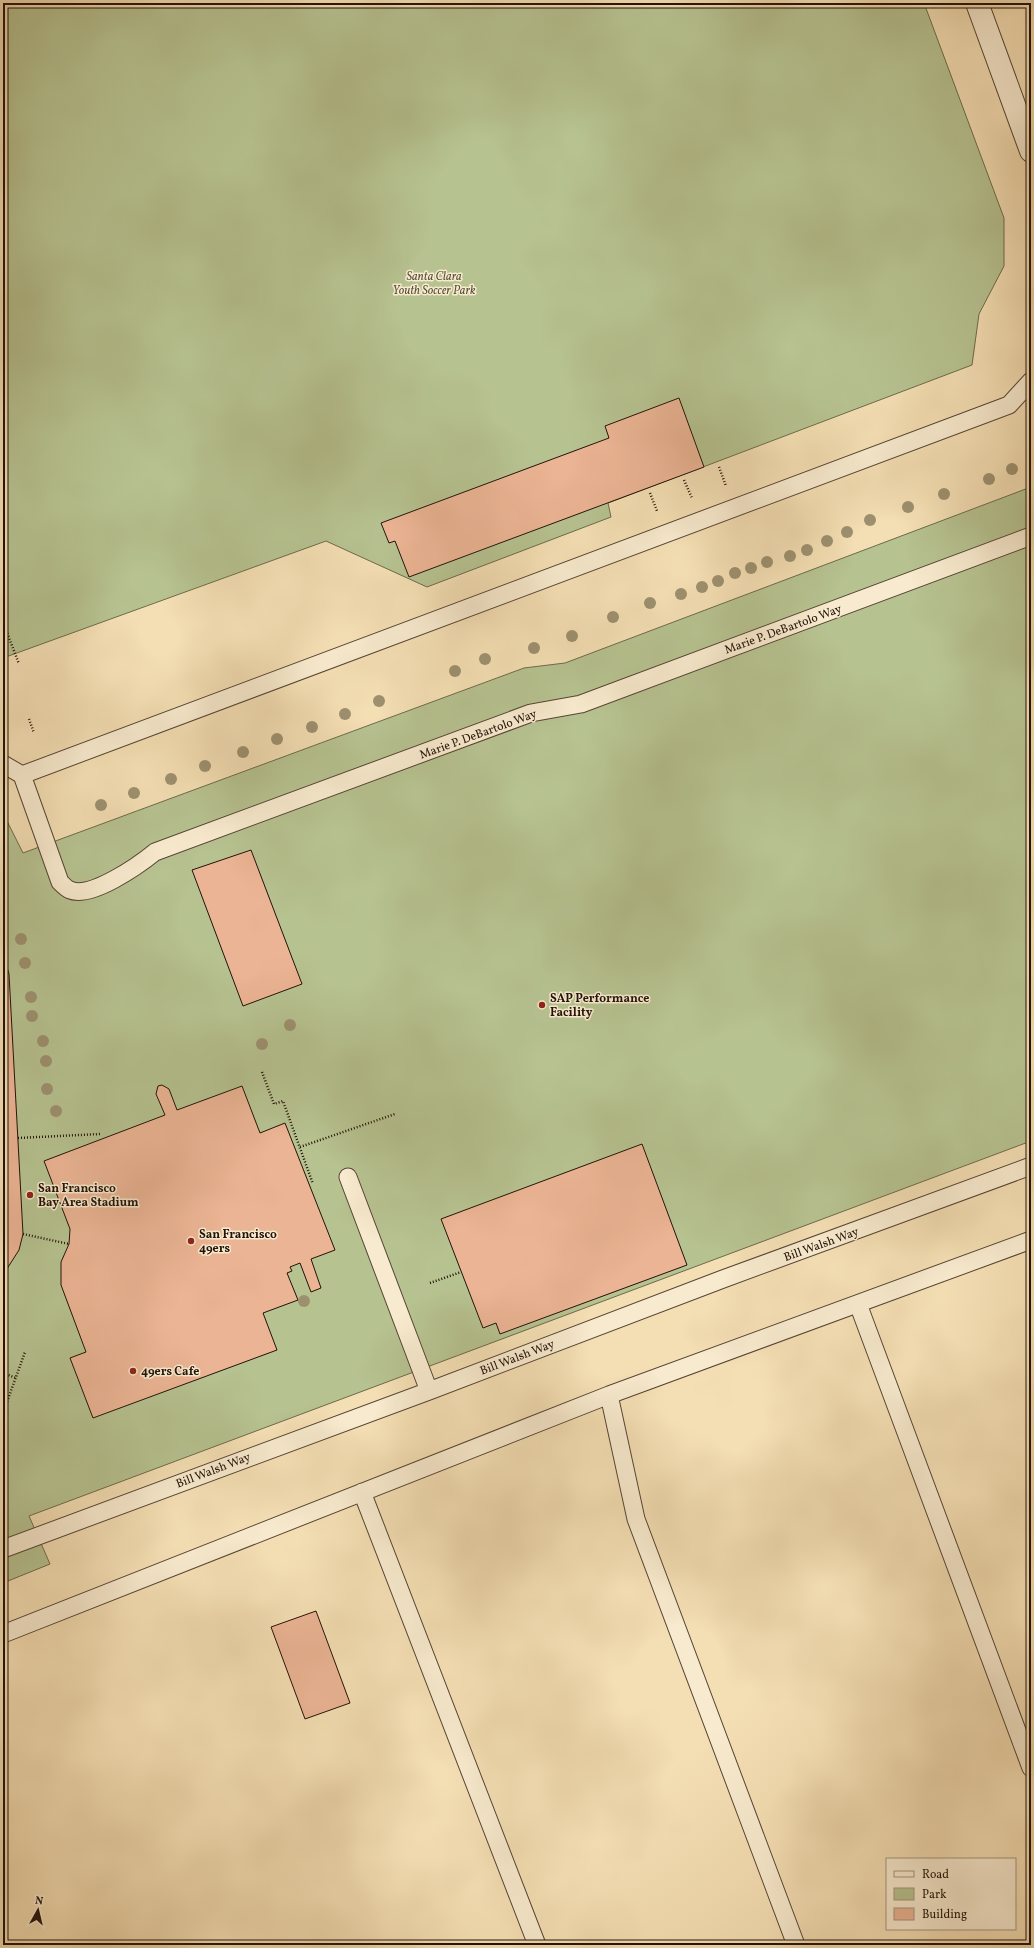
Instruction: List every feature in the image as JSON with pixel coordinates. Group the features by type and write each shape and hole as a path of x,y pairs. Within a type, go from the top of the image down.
{"street":[{"path":"977,3 1031,151"}],"lane":[{"path":"3,764 22,775 1002,408 1008,405 1031,381"},
{"name":"Marie P. DeBartolo Way","path":"22,775 60,882 70,890 82,892 120,878 155,852 531,713 581,704 1031,536"},
{"name":"Bill Walsh Way","path":"3,1549 429,1391 723,1279 1031,1166"},
{"path":"348,1177 429,1391"},
{"path":"3,1634 609,1395 1031,1240"},
{"path":"858,1304 1031,1768"},
{"path":"609,1395 636,1519 796,1945"},
{"path":"362,1492 537,1945"}],"path":[{"path":"3,622 19,664"},
{"path":"29,719 34,733"},
{"path":"262,1072 274,1104 283,1101 313,1184"},
{"path":"300,1147 395,1114"},
{"path":"18,1138 100,1134"},
{"path":"23,1234 69,1244"},
{"path":"430,1283 461,1272"},
{"path":"3,1413 25,1352"},
{"path":"3,1372 16,1378"}],"green space":[{"name":"Santa Clara Youth Soccer Park","path":"17,3 924,3 1004,218 1004,266 979,314 972,365 608,503 611,517 427,587 326,541 3,658 3,8"},
{"name":"SAP Performance Facility","path":"1031,487 1031,1141 29,1516 50,1564 3,1583 3,813 23,853 524,668 565,663"}],"building":[{"path":"679,398 704,467 409,577 395,541 389,543 381,523 609,438 605,426"},
{"path":"251,850 302,984 243,1006 192,870"},
{"name":"San Francisco Bay Area Stadium","path":"3,954 9,974 23,1234 19,1250 3,1275"},
{"path":"162,1085 169,1089 177,1110 242,1086 260,1133 285,1123 335,1250 311,1259 321,1288 311,1292 300,1263 290,1267 292,1271 287,1273 298,1300 263,1313 277,1350 93,1418 70,1358 86,1352 61,1285 61,1262 69,1244 70,1229 44,1161 165,1115 156,1094 158,1086"},
{"path":"642,1144 687,1265 500,1334 496,1323 483,1328 441,1219"},
{"path":"316,1611 350,1703 305,1719 271,1627"}],"place":[{"name":"SAP Performance Facility","path":"542,1005"},
{"name":"San Francisco Bay Area Stadium","path":"30,1195"},
{"name":"San Francisco 49ers","path":"191,1241"},
{"name":"49ers Cafe","path":"133,1371"}]}
